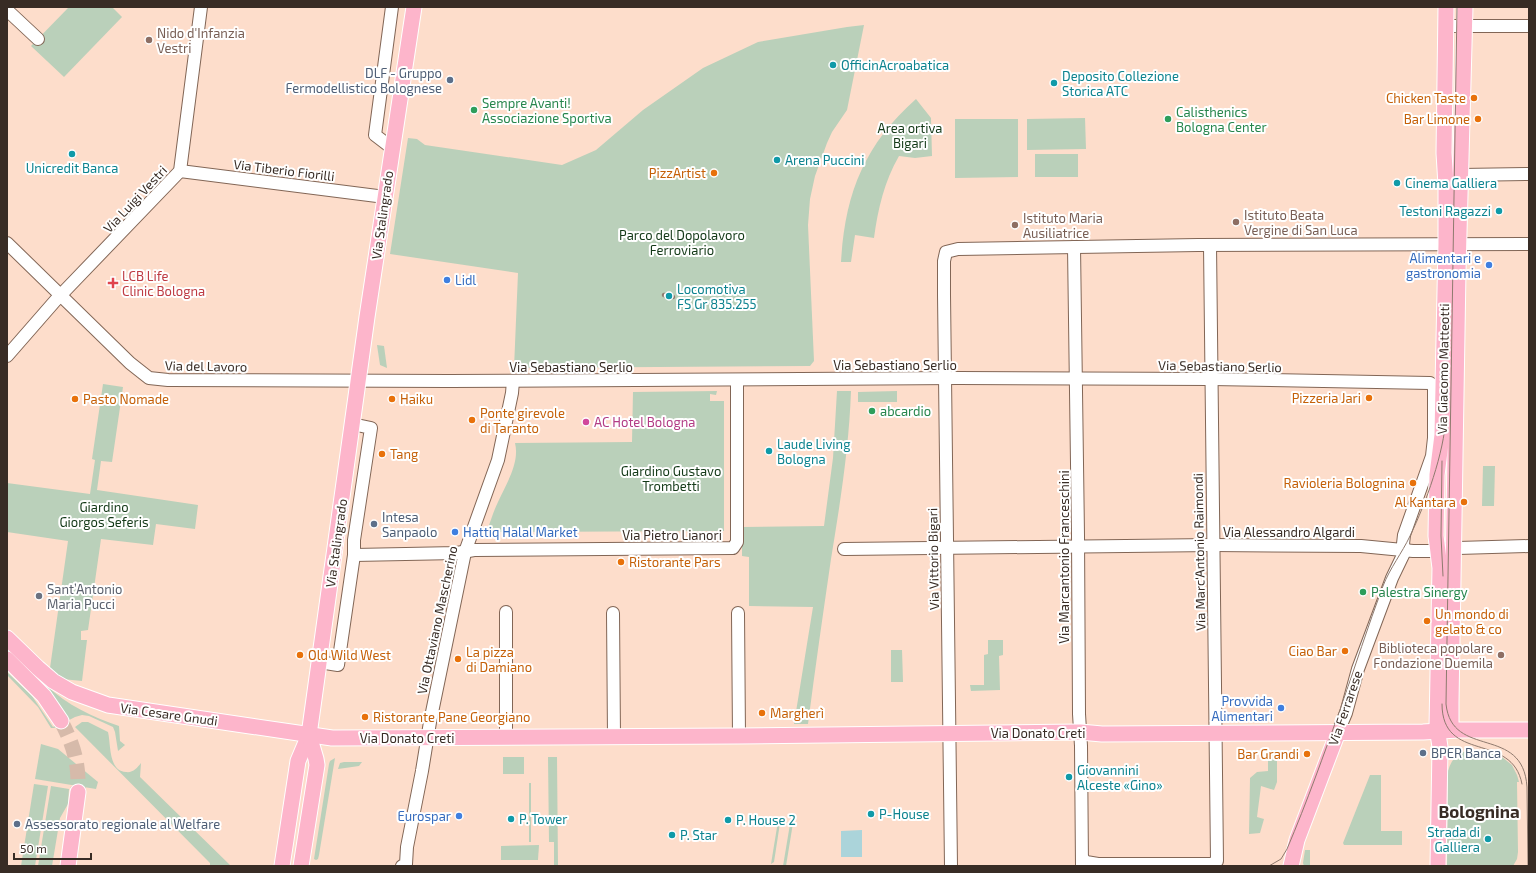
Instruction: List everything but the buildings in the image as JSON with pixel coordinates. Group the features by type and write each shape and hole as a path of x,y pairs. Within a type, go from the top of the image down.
{"main road":[{"name":"Via Stalingrado","path":"282,866 298,761 309,735 358,381 414,7"},
{"name":"Via Giacomo Matteotti","path":"1446,7 1444,153 1446,192 1452,244"},
{"name":"Via Giacomo Matteotti","path":"1438,866 1440,747 1446,731 1451,703 1445,549 1452,244 1461,175 1465,7"},
{"name":"Via Cesare Gnudi","path":"7,638 53,681 72,692 108,705 309,735"},
{"path":"7,659 44,696 61,721"},
{"name":"Via Donato Creti","path":"309,735 349,738 506,738 1080,732 1102,734 1529,730"},
{"name":"Via Ferrarese","path":"1291,866 1297,840 1338,732"},
{"name":"Via Stalingrado","path":"301,866 317,766 309,735"},
{"path":"68,866 78,792"},
{"path":"60,866 69,827 75,817"}],"street":[{"name":"Via Luigi Vestri","path":"61,296 180,171 201,7"},
{"path":"392,7 375,135 392,148"},
{"path":"7,10 38,39"},
{"path":"1446,26 1529,26"},
{"name":"Via Tiberio Fiorilli","path":"180,171 385,197"},
{"path":"1461,175 1529,174"},
{"name":"Via del Lavoro","path":"7,243 130,363 149,378 168,380 358,381"},
{"path":"1074,247 1210,245 1528,245"},
{"name":"Via Marc'Antonio Raimondi","path":"1082,862 1098,864 1214,863 1217,859 1210,245"},
{"name":"Via Vittorio Bigari","path":"951,866 946,547 944,261 946,252 958,249 1074,247"},
{"name":"Via Marcantonio Franceschini","path":"1074,247 1078,546 1078,706 1080,732 1082,862"},
{"path":"7,356 61,296"},
{"name":"Via Sebastiano Serlio","path":"358,381 1211,379 1425,382 1432,384"},
{"name":"Via Pietro Lianori","path":"465,552 474,550 733,548 737,542 737,380"},
{"name":"Via Ottaviano Mascherino","path":"403,866 427,738 465,552 498,460 512,393 513,381"},
{"name":"Via Giacomo Matteotti","path":"1430,462 1434,438 1434,389 1432,384"},
{"name":"Via Stalingrado","path":"319,662 338,665 354,556 354,540 371,428 352,424"},
{"name":"Via Ferrarese","path":"1338,732 1346,713 1356,676 1371,634 1395,572 1405,551 1403,544 1404,535 1430,462"},
{"name":"Via Alessandro Algardi","path":"844,549 1213,545 1361,546 1405,551 1529,546"},
{"name":"Via Stalingrado","path":"354,556 457,554 465,552"},
{"path":"506,612 506,738"},
{"path":"738,613 739,736"},
{"path":"613,614 614,737"}],"green space":[{"path":"69,7 112,7 122,17 64,77 31,46"},
{"name":"Parco del Dopolavoro Ferroviario","path":"864,25 847,110 832,132 827,143 815,176 810,199 808,225 814,361 810,366 514,368 518,273 390,254 408,138 417,139 425,145 562,165 596,150 643,110 703,68 758,42"},
{"name":"Area ortiva Bigari","path":"916,99 931,118 932,156 915,158 899,156 889,176 882,196 874,238 855,235 851,262 841,262 847,214 860,172 870,153 883,134 898,116"},
{"path":"1085,118 1086,149 1027,150 1027,119"},
{"path":"955,119 1018,119 1018,177 955,178"},
{"path":"1035,154 1078,154 1078,177 1035,177"},
{"path":"377,345 384,346 387,368 380,365"},
{"name":"Giardino Giorgos Seferis","path":"103,384 123,387 112,462 101,461 97,490 198,505 195,529 156,524 153,545 101,539 88,630 81,631 81,640 87,640 82,681 62,679 50,668 68,541 7,532 7,483 90,494 95,460 92,459"},
{"name":"Giardino Gustavo Trombetti","path":"717,391 716,395 710,394 710,401 724,401 724,531 491,532 488,528 495,508 514,466 516,458 515,443 632,442 633,392"},
{"path":"837,391 851,391 844,476 808,724 794,724 813,607 749,606 749,557 742,556 742,527 824,526 833,458"},
{"path":"897,391 897,402 858,402 858,392"},
{"path":"1483,466 1495,466 1494,506 1482,506"},
{"path":"988,640 1003,640 1003,655 999,656 1000,690 971,691 970,685 984,685 984,655 988,654"},
{"path":"891,650 902,650 903,682 891,682"},
{"path":"7,672 32,696 53,727 68,719 64,711 46,688 47,686 63,699 81,710 119,726 120,741 125,745 118,751 113,727 89,716 82,715 75,717 54,728 51,728 38,707 7,675"},
{"path":"82,722 88,722 108,732 111,756 116,767 120,770 131,772 141,763 140,777 231,866 210,866 210,863 75,727"},
{"path":"41,744 58,749 98,782 96,789 35,779"},
{"path":"1268,750 1277,750 1277,782 1274,790 1261,786 1257,817 1264,819 1260,833 1249,834 1250,778 1257,772 1268,771"},
{"path":"1469,750 1479,750 1502,757 1512,765 1517,775 1519,782 1517,782 1518,852 1517,859 1513,866 1447,866 1448,771 1455,758 1461,753"},
{"path":"503,757 524,757 524,774 503,774"},
{"path":"548,757 557,757 558,865 554,865 554,842 549,842"},
{"path":"335,758 319,855 318,859 316,860 314,859 329,764 330,761"},
{"path":"362,762 359,766 338,769 340,763"},
{"path":"1370,775 1381,775 1381,831 1402,831 1402,845 1344,845 1343,843"},
{"path":"529,783 531,783 531,842 529,842"},
{"path":"34,784 48,786 35,866 21,866"},
{"path":"51,786 69,789 68,804 60,818 52,866 38,866"},
{"path":"778,821 780,823 774,862 771,864"},
{"path":"793,823 786,866 783,866 790,824"},
{"path":"539,845 538,860 501,860 501,846"},
{"path":"1305,850 1310,850 1310,866 1304,866 1303,863"}],"water":[{"path":"862,830 862,857 841,857 841,831"}],"tunnel":[{"path":"61,721 75,755 78,772 78,792"}],"tram line":[{"path":"1457,7 1446,704 1451,721 1461,732 1501,748 1514,755 1523,768 1527,787 1528,866"},
{"path":"1269,866 1281,859 1287,849 1322,760 1383,586 1407,542 1422,509 1438,462 1445,431 1446,417"},
{"path":"1442,461 1441,536 1443,576"},
{"path":"1442,704 1445,722 1453,734 1465,742 1492,751 1505,758 1516,768 1522,784"}],"railway":[{"path":"664,295 673,297"}],"place":[{"name":"Nido d'Infanzia Vestri","path":"149,40"},
{"name":"OfficinAcroabatica","path":"833,65"},
{"name":"DLF - Gruppo Fermodellistico Bolognese","path":"450,80"},
{"name":"Deposito Collezione Storica ATC","path":"1054,83"},
{"name":"Chicken Taste","path":"1474,98"},
{"name":"Sempre Avanti! Associazione Sportiva","path":"474,110"},
{"name":"Calisthenics Bologna Center","path":"1168,119"},
{"name":"Bar Limone","path":"1478,119"},
{"name":"Unicredit Banca","path":"72,154"},
{"name":"Arena Puccini","path":"777,160"},
{"name":"PizzArtist","path":"714,173"},
{"name":"Cinema Galliera","path":"1397,183"},
{"name":"Testoni Ragazzi","path":"1499,211"},
{"name":"Istituto Beata Vergine di San Luca","path":"1236,222"},
{"name":"Istituto Maria Ausiliatrice","path":"1015,225"},
{"name":"Alimentari e gastronomia","path":"1489,265"},
{"name":"Lidl","path":"447,280"},
{"name":"LCB Life Clinic Bologna","path":"113,283"},
{"name":"Locomotiva FS Gr 835.255","path":"669,296"},
{"name":"Pizzeria Jari","path":"1369,398"},
{"name":"Pasto Nomade","path":"75,399"},
{"name":"Haiku","path":"392,399"},
{"name":"abcardio","path":"872,411"},
{"name":"Ponte girevole di Taranto","path":"472,420"},
{"name":"AC Hotel Bologna","path":"586,422"},
{"name":"Laude Living Bologna","path":"769,451"},
{"name":"Tang","path":"382,454"},
{"name":"Ravioleria Bolognina","path":"1413,483"},
{"name":"Al Kantara","path":"1464,502"},
{"name":"Intesa Sanpaolo","path":"374,524"},
{"name":"Hattiq Halal Market","path":"455,532"},
{"name":"Ristorante Pars","path":"621,562"},
{"name":"Palestra Sinergy","path":"1363,592"},
{"name":"Sant’Antonio Maria Pucci","path":"39,596"},
{"name":"Un mondo di gelato & co","path":"1427,621"},
{"name":"Ciao Bar","path":"1345,651"},
{"name":"Old Wild West","path":"300,655"},
{"name":"Biblioteca popolare Fondazione Duemila","path":"1501,655"},
{"name":"La pizza di Damiano","path":"458,659"},
{"name":"Provvida Alimentari","path":"1281,708"},
{"name":"Margherì","path":"762,713"},
{"name":"Ristorante Pane Georgiano","path":"365,717"},
{"name":"BPER Banca","path":"1423,753"},
{"name":"Bar Grandi","path":"1307,754"},
{"name":"Giovannini Alceste «Gino»","path":"1069,777"},
{"name":"P-House","path":"871,814"},
{"name":"Eurospar","path":"459,816"},
{"name":"P. Tower","path":"511,819"},
{"name":"P. House 2","path":"728,820"},
{"name":"Assessorato regionale al Welfare","path":"17,824"},
{"name":"P. Star","path":"672,835"},
{"name":"Strada di Galliera","path":"1488,839"}],"district":[{"name":"Bolognina","path":"1479,812"}]}
